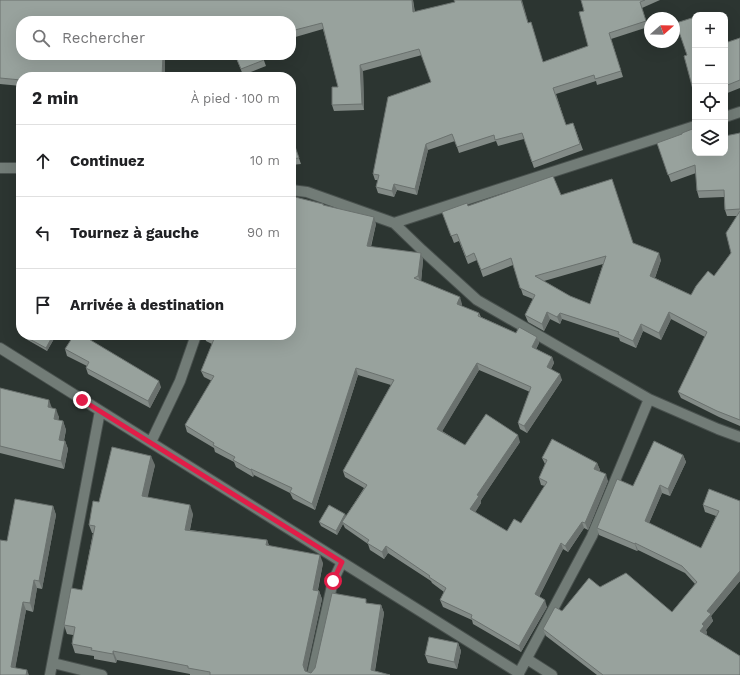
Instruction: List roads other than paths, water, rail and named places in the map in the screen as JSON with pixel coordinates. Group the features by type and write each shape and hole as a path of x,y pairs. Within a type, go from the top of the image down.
{"street":[{"path":"728,116 739,113"},
{"path":"394,223 692,127"},
{"path":"0,168 16,168"},
{"path":"296,191 307,192 394,223 477,300 649,399 740,437"},
{"path":"151,442 180,381 194,340"},
{"path":"0,348 519,674 592,536 649,399"},
{"path":"50,675 100,411"},
{"path":"312,675 333,581 342,562"},
{"path":"527,659 552,675"},
{"path":"53,663 102,675"}]}
